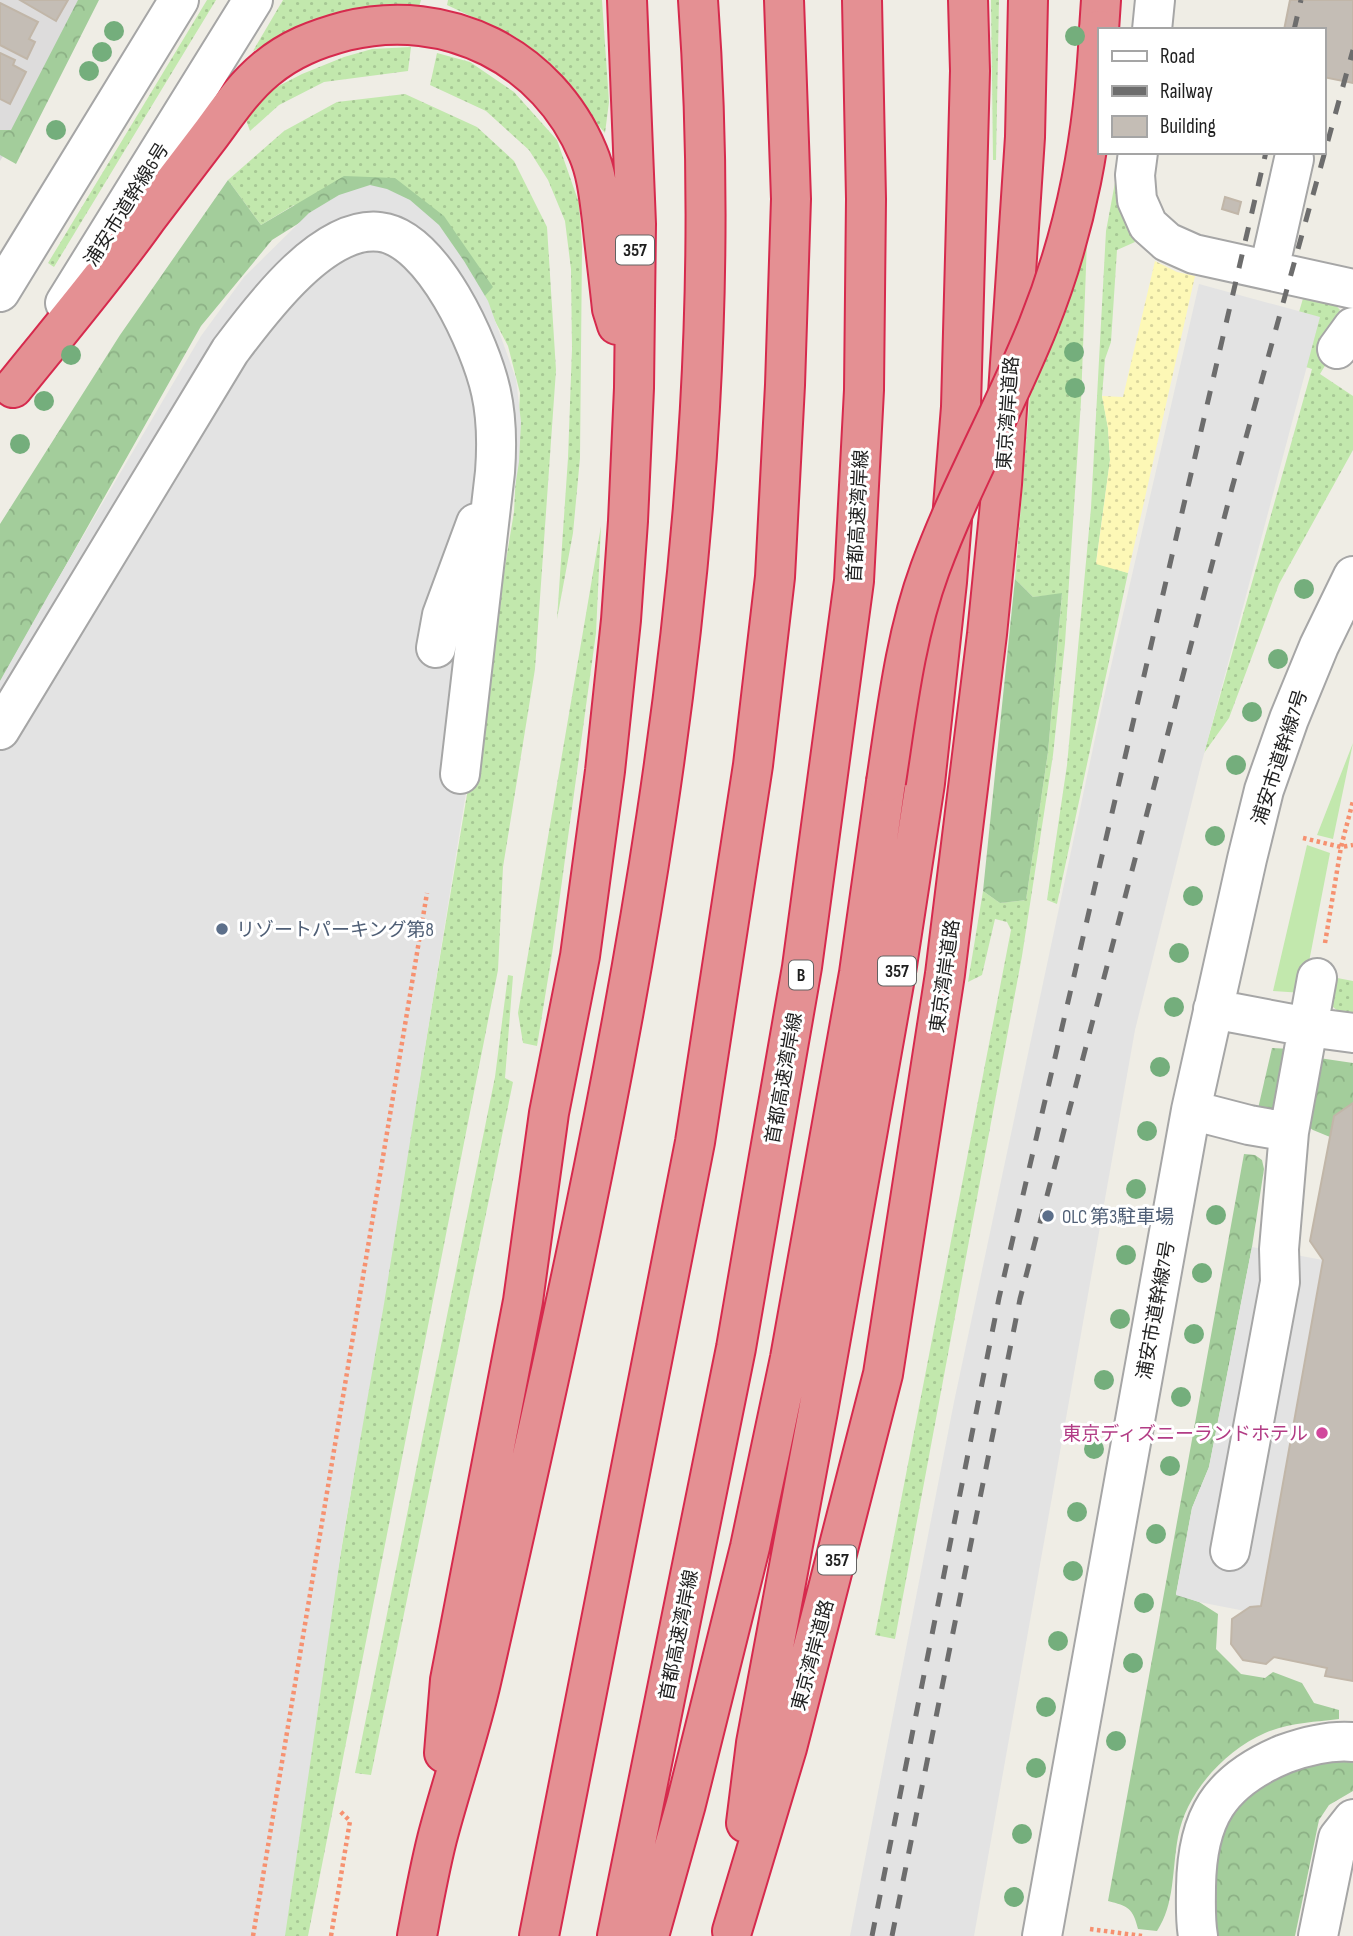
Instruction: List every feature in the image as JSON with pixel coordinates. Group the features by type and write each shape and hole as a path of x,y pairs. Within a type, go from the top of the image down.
{"highway":[{"name":"357","path":"436,1843 450,1680 523,1301 549,1113 580,956 605,771 626,546 634,388 636,225 627,0"},
{"name":"357","path":"417,1936 436,1843 480,1687 564,1312 636,946 666,751 688,567 701,381 705,189 698,0"},
{"path":"539,1936 695,1142 754,765 775,577 785,385 791,200 784,0"},
{"name":"首都高速湾岸線","path":"617,1936 738,1334 802,967 853,594 864,390 866,199 862,0"},
{"name":"東京湾岸道路","path":"732,1934 756,1743 862,1172 925,783 947,582 961,407 970,84 968,0"},
{"name":"東京湾岸道路","path":"732,1934 787,1748 883,1374 945,974 1001,498 1025,137 1028,0"},
{"path":"1099,28 1101,0"},
{"path":"6,399 120,256 233,105 263,72 292,50 310,41 355,29 408,23 454,31 509,56 545,86 578,130 597,179 612,309 634,388"},
{"path":"649,1936 750,1547 790,1358 859,973 908,644 926,580 949,521 1037,328 1067,245 1086,157 1098,40"}],"street":[{"path":"0,292 179,0"},
{"name":"浦安市道幹線6号","path":"6,399 253,0"},
{"path":"1152,28 1155,0"},
{"path":"1138,154 1135,174 1137,200 1148,225 1167,243 1194,254 1353,289"},
{"path":"1269,270 1294,159"},
{"path":"0,730 230,351 260,310 294,274 338,241 359,234 380,232 403,240 422,256 444,285 464,320 491,391 497,435 469,695 447,773"},
{"path":"449,650 445,604 495,472"},
{"name":"浦安市道幹線7号","path":"1042,1936 1191,1110 1213,1009 1264,790 1319,646 1353,576"},
{"path":"1230,1550 1280,1282 1279,1249 1290,1132 1321,962"},
{"path":"1213,1009 1353,1033"},
{"path":"1191,1110 1290,1132"},
{"path":"1198,1936 1196,1866 1210,1814 1223,1793 1264,1763 1295,1750 1322,1743 1353,1742"},
{"path":"1318,1936 1338,1838 1353,1819"}],"path":[{"path":"1321,962 1341,847 1353,801"},
{"path":"1303,838 1341,847 1353,845"},
{"path":"253,1936 427,893"},
{"path":"331,1936 351,1821 340,1811"},
{"path":"1090,1929 1142,1936"}],"shaded area":[{"path":"0,0 97,0 0,161"},
{"name":"リゾートパーキング第8","path":"370,185 387,189 410,200 439,225 464,261 488,301 516,379 521,422 519,462 384,1304 343,1538 285,1936 0,1936 0,681 201,336 244,277 309,213 339,195"},
{"name":"OLC 第3駐車場","path":"1199,284 1320,317 1200,769 1135,1030 974,1936 850,1936 954,1402 1103,701"},
{"path":"1252,1247 1323,1260 1261,1606 1250,1607 1245,1611 1176,1595 1192,1508 1209,1467"}],"green space":[{"path":"78,0 99,0 16,164 0,155 0,130 11,130"},
{"path":"207,0 216,0 54,267 48,263"},
{"path":"283,0 421,0 419,7 375,8 333,18 253,51"},
{"path":"448,0 602,0 609,102 605,133 542,60 517,38 447,5"},
{"path":"991,0 999,0 996,160 993,160"},
{"path":"411,47 408,71 324,82 279,105 250,131 245,117 265,93 344,57 372,49"},
{"path":"437,53 470,62 514,92 557,140 579,203 582,247 580,458 573,533 557,619 572,349 571,269 565,221 548,180 529,150 486,111 430,85"},
{"path":"405,94 477,127 514,161 547,227 556,370 535,669 503,867 498,970 308,1936 277,1936 514,512 520,393 508,346 483,298 294,205 261,225 228,180 284,131 337,102"},
{"path":"1119,161 1124,212 1135,242 1117,250 1111,342 1105,359 1102,396 1110,460 1096,563 1128,573 1057,904 1047,900 1067,765 1091,508 1106,231"},
{"path":"344,176 395,178 444,216 493,287 483,298 312,215 272,240 201,326 0,682 0,524 120,335 228,180 261,225"},
{"path":"1087,241 1081,401 1065,643 1053,755 1022,956 895,1639 875,1635 1011,930 1007,922 995,919 982,975 968,982 983,891 1000,903 1026,900 1048,752 1062,594 1033,597 1015,579 1031,382"},
{"path":"1304,295 1333,302 1340,310 1323,335 1320,346 1332,354 1320,374 1353,396 1353,450 1279,584 1229,718 1204,753 1312,369 1306,367 1319,318 1299,312"},
{"path":"601,526 596,633 537,1046 523,1043 518,1013"},
{"path":"1015,579 1033,597 1062,593 1048,752 1026,900 1000,903 983,891"},
{"path":"1353,743 1333,839 1317,835"},
{"path":"1307,845 1330,853 1303,993 1273,991"},
{"path":"508,975 513,976 505,1078 513,1082 371,1775 355,1773 495,1077"},
{"path":"1332,977 1353,981 1353,1012 1338,1011 1328,1003"},
{"path":"1272,1048 1291,1049 1278,1115 1257,1113"},
{"path":"1319,1058 1353,1063 1353,1103 1334,1116 1330,1137 1303,1123"},
{"path":"1244,1154 1255,1155 1262,1160 1264,1169 1252,1247 1209,1467 1192,1508 1176,1594 1199,1602 1218,1614 1216,1649 1241,1674 1265,1678 1273,1672 1302,1683 1314,1703 1339,1710 1339,1719 1302,1723 1265,1733 1235,1751 1209,1775 1182,1821 1170,1898 1163,1921 1157,1931 1138,1929 1129,1909 1108,1901"},
{"path":"1353,1758 1353,1791 1329,1805 1319,1820 1295,1936 1215,1936 1210,1907 1219,1822 1239,1794 1303,1761"}],"sand":[{"path":"1155,261 1177,272 1195,276 1128,573 1096,564 1110,460 1102,396 1123,397"}],"building":[{"path":"20,0 68,0 56,21"},
{"path":"1290,0 1353,0 1353,83 1325,77 1325,28 1284,28"},
{"path":"0,3 38,22 29,39 35,42 27,59 0,45"},
{"path":"0,53 15,60 13,65 26,72 10,104 0,99"},
{"path":"1225,197 1241,202 1238,214 1222,209"},
{"name":"東京ディズニーランドホテル","path":"1353,1103 1353,1681 1325,1676 1327,1668 1274,1657 1266,1664 1243,1660 1231,1644 1232,1619 1250,1607 1261,1606 1323,1260 1310,1241 1334,1116"}],"railway":[{"path":"1294,28 1301,0"},
{"path":"1325,151 1353,50"},
{"path":"872,1936 999,1298 1266,154"},
{"path":"892,1936 1020,1299 1232,488 1324,154"}],"place":[{"name":"リゾートパーキング第8","path":"222,929"},
{"name":"OLC 第3駐車場","path":"1048,1216"},
{"name":"東京ディズニーランドホテル","path":"1322,1433"}]}
